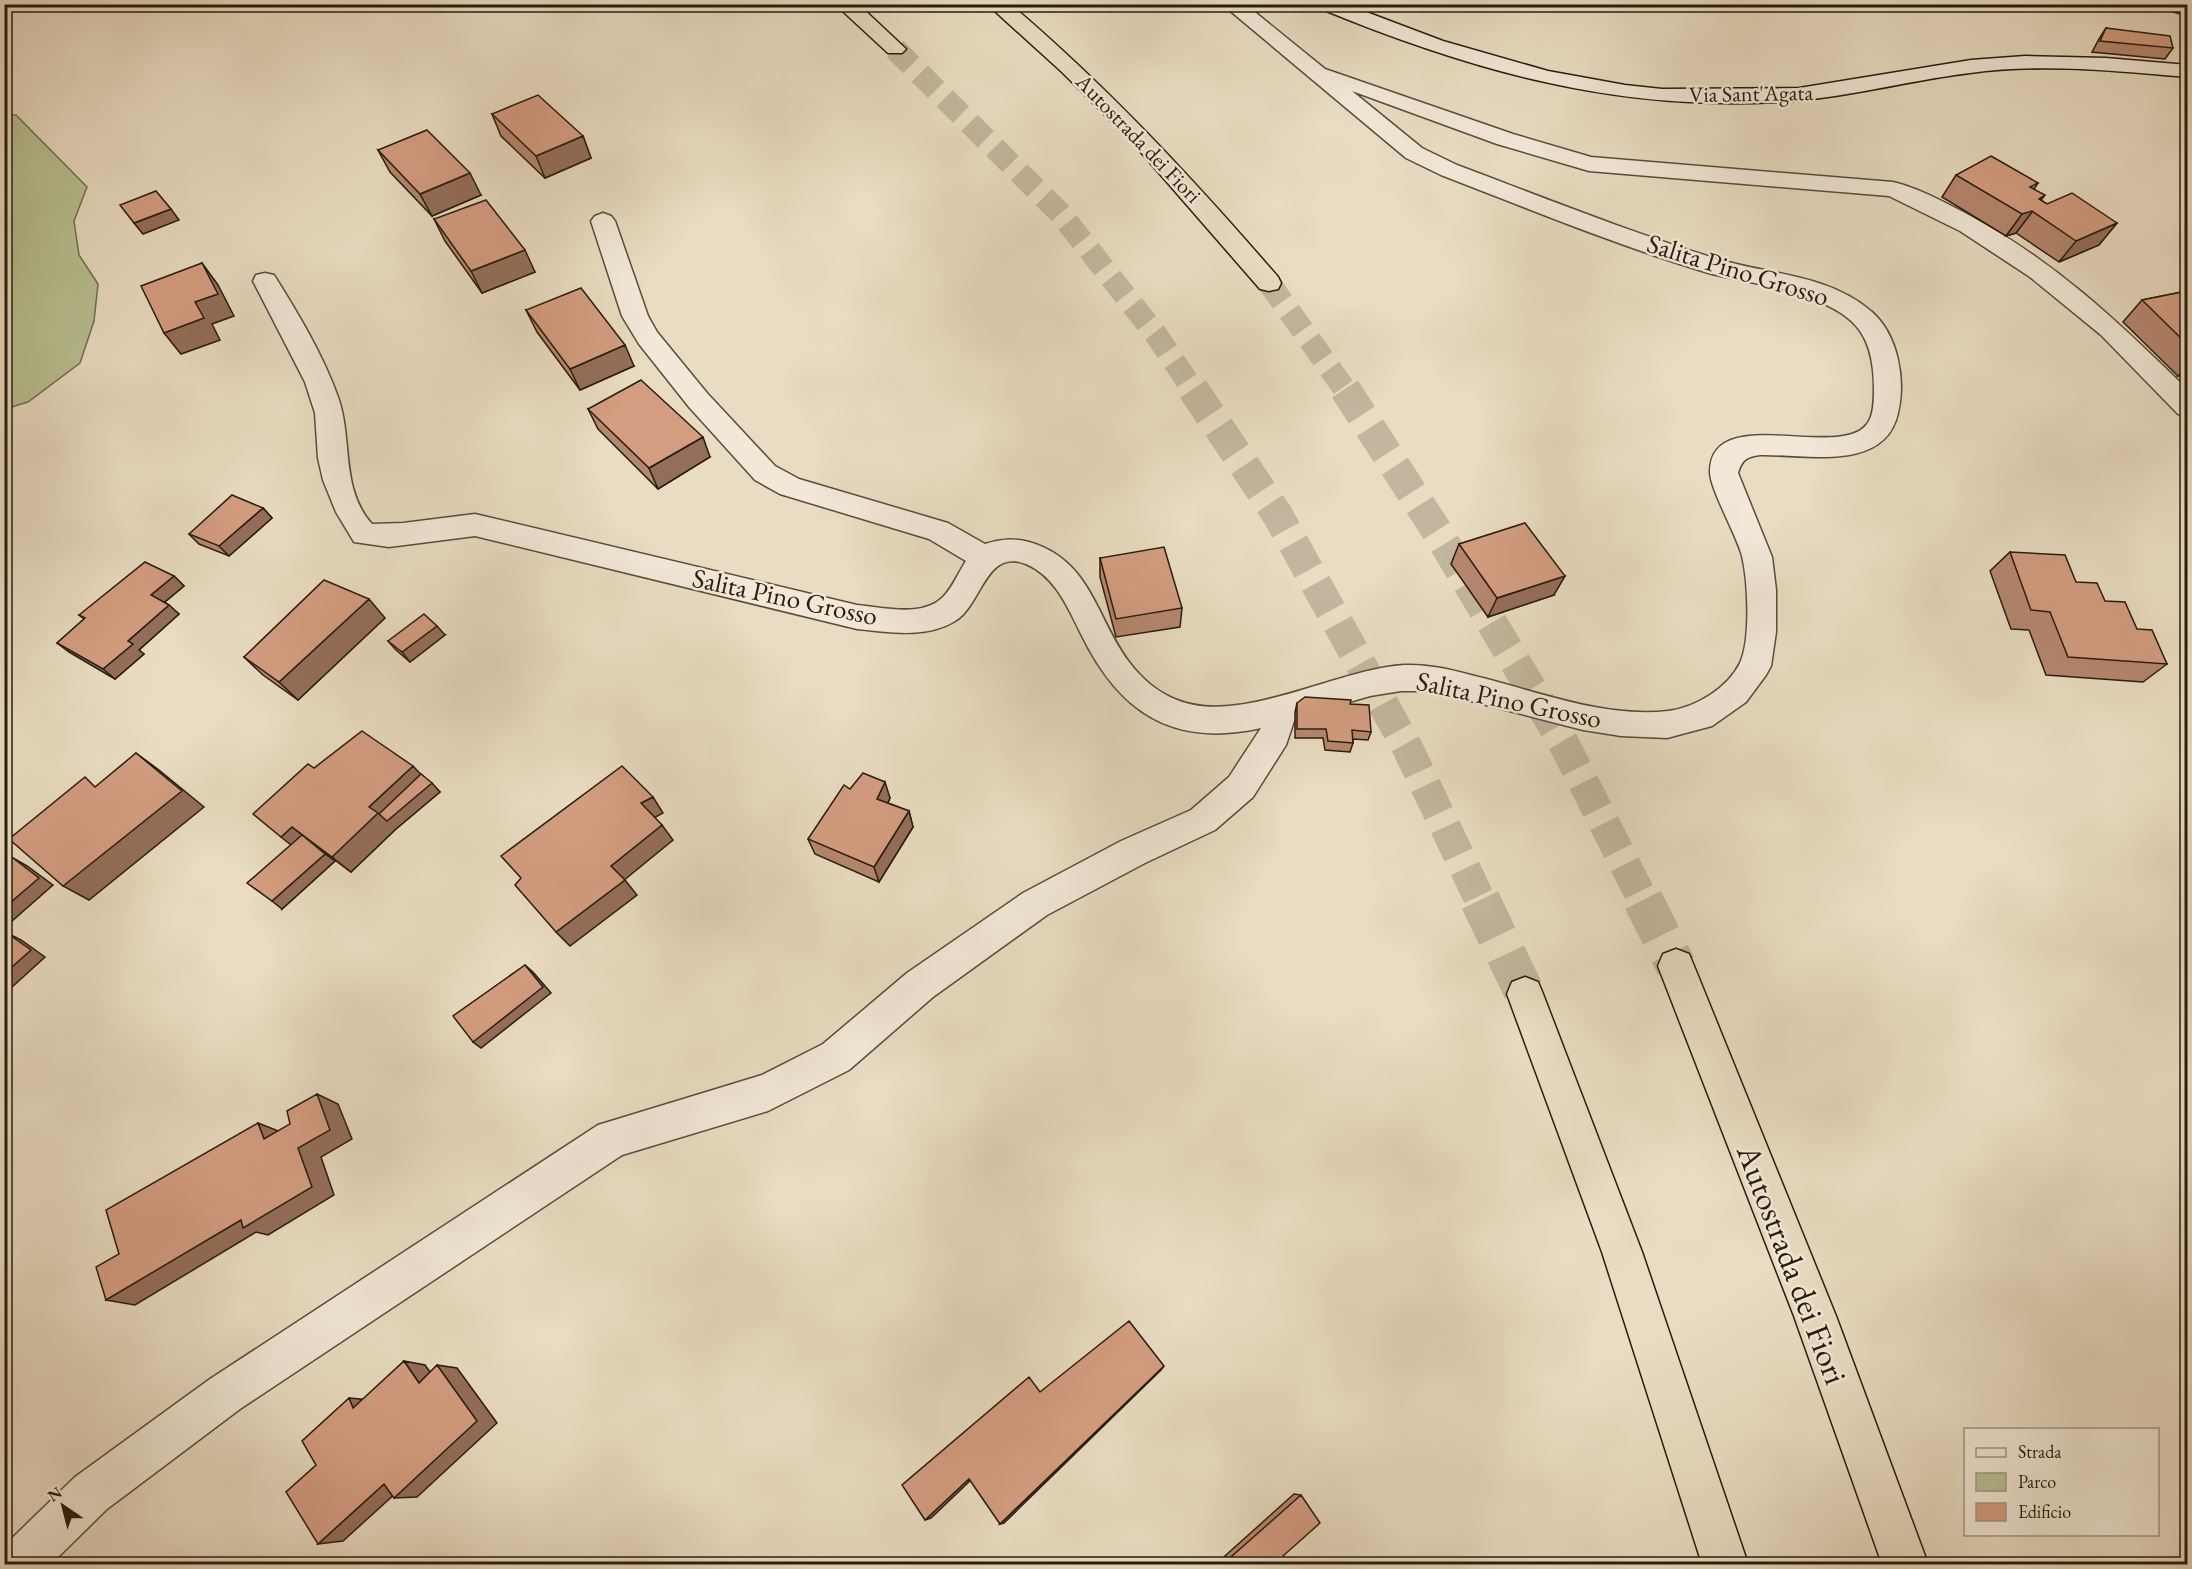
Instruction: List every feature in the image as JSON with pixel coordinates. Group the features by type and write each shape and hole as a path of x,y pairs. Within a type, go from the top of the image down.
{"highway":[{"path":"845,4 895,49"},
{"name":"Autostrada dei Fiori","path":"997,4 1111,106 1188,186 1269,283"},
{"name":"Autostrada dei Fiori","path":"1676,966 1815,1316 1905,1564"},
{"path":"1525,994 1622,1252 1725,1564"}],"street":[{"name":"Salita Pino Grosso","path":"265,281 325,401 329,413 333,467 355,524 364,534 391,535 452,525 475,525 857,617 895,620 923,619 945,613 956,604 978,564 994,553 1014,550 1039,555 1057,567 1072,587 1113,665 1130,687 1160,706 1187,717 1215,720 1250,717 1338,690 1413,676 1432,678 1583,717 1611,722 1667,725 1701,717 1735,693 1755,666 1761,632 1761,590 1756,557 1724,473 1729,456 1743,447 1760,445 1841,446 1860,441 1875,433 1883,421 1888,385 1879,338 1873,328 1852,309 1838,301 1797,285 1712,266 1449,170 1414,153 1388,135 1232,4"},
{"name":"Via Sant'Agata","path":"1326,4 1383,29 1486,61 1626,92 1775,96 1850,90 1971,66 2057,60 2187,71"},
{"path":"1311,70 1505,139 1589,164 1893,189 1923,201 1969,226 2003,247 2085,306 2187,407"},
{"path":"603,221 635,316 648,338 698,400 765,472 790,487 938,531 984,559"},
{"path":"19,1564 91,1493 225,1394 612,1139 768,1092 836,1057 920,985 1035,904 1133,852 1203,820 1241,787 1275,735 1282,707"}],"green space":[{"path":"5,115 16,115 87,187 74,221 79,255 98,284 94,321 80,363 28,402 5,409"}],"building":[{"path":"2106,28 2170,36 2173,48 2100,41"},
{"path":"538,95 583,136 536,156 492,114"},
{"path":"427,130 470,173 420,194 378,150"},
{"path":"1991,156 2038,183 2030,187 2045,195 2039,199 2047,204 2072,193 2117,223 2076,241 2032,211 2022,214 1956,175"},
{"path":"156,191 171,209 134,223 120,205"},
{"path":"486,200 525,250 471,271 434,219"},
{"path":"202,263 218,294 195,302 204,318 164,333 141,286"},
{"path":"581,288 625,345 570,369 526,310"},
{"path":"2187,291 2187,344 2142,300"},
{"path":"641,380 703,437 649,468 588,409"},
{"path":"232,495 263,508 219,546 189,534"},
{"path":"1525,523 1565,576 1497,598 1459,544"},
{"path":"1164,547 1182,608 1116,619 1100,558"},
{"path":"2010,552 2065,555 2076,582 2097,583 2105,601 2125,602 2137,629 2152,630 2167,664 2068,657 2050,612 2031,610"},
{"path":"145,562 174,576 151,595 169,605 128,641 133,644 103,669 57,643 85,618 79,615"},
{"path":"324,580 369,599 279,682 244,657"},
{"path":"424,614 437,626 402,652 388,641"},
{"path":"1305,697 1351,700 1350,704 1369,705 1371,732 1352,730 1353,743 1328,741 1326,729 1297,729 1297,703"},
{"path":"362,731 413,766 369,807 378,813 332,857 292,827 281,837 253,814 308,764 314,768"},
{"path":"136,753 182,791 63,886 9,839 85,777 95,787"},
{"path":"622,766 653,797 641,803 662,825 611,866 625,880 556,932 515,885 521,878 501,856"},
{"path":"863,773 885,782 877,799 909,811 874,867 808,839 844,785 850,789"},
{"path":"421,774 432,783 387,821 379,814"},
{"path":"302,835 325,854 272,901 247,883"},
{"path":"13,858 39,878 4,908 4,865"},
{"path":"7,933 31,950 4,974 4,935"},
{"path":"525,965 543,987 473,1042 453,1016"},
{"path":"317,1094 330,1130 298,1148 312,1187 243,1228 241,1220 106,1300 96,1267 119,1254 106,1210 258,1123 264,1139 290,1124 287,1111"},
{"path":"1129,1321 1164,1366 1000,1524 969,1479 925,1520 902,1485 1029,1377 1040,1392"},
{"path":"404,1361 419,1383 437,1365 477,1421 394,1498 384,1484 318,1544 286,1492 316,1465 302,1441 349,1398 353,1408"},
{"path":"1301,1495 1320,1523 1283,1556 1289,1564 1223,1564"}],"tunnel":[{"path":"895,49 1060,213 1157,336 1194,391"},
{"path":"1269,283 1346,391"},
{"path":"1193,389 1277,514 1408,749 1481,902"},
{"path":"1345,389 1440,536 1563,742 1644,902"},
{"path":"1480,900 1525,994"},
{"path":"1644,902 1676,966"}]}
